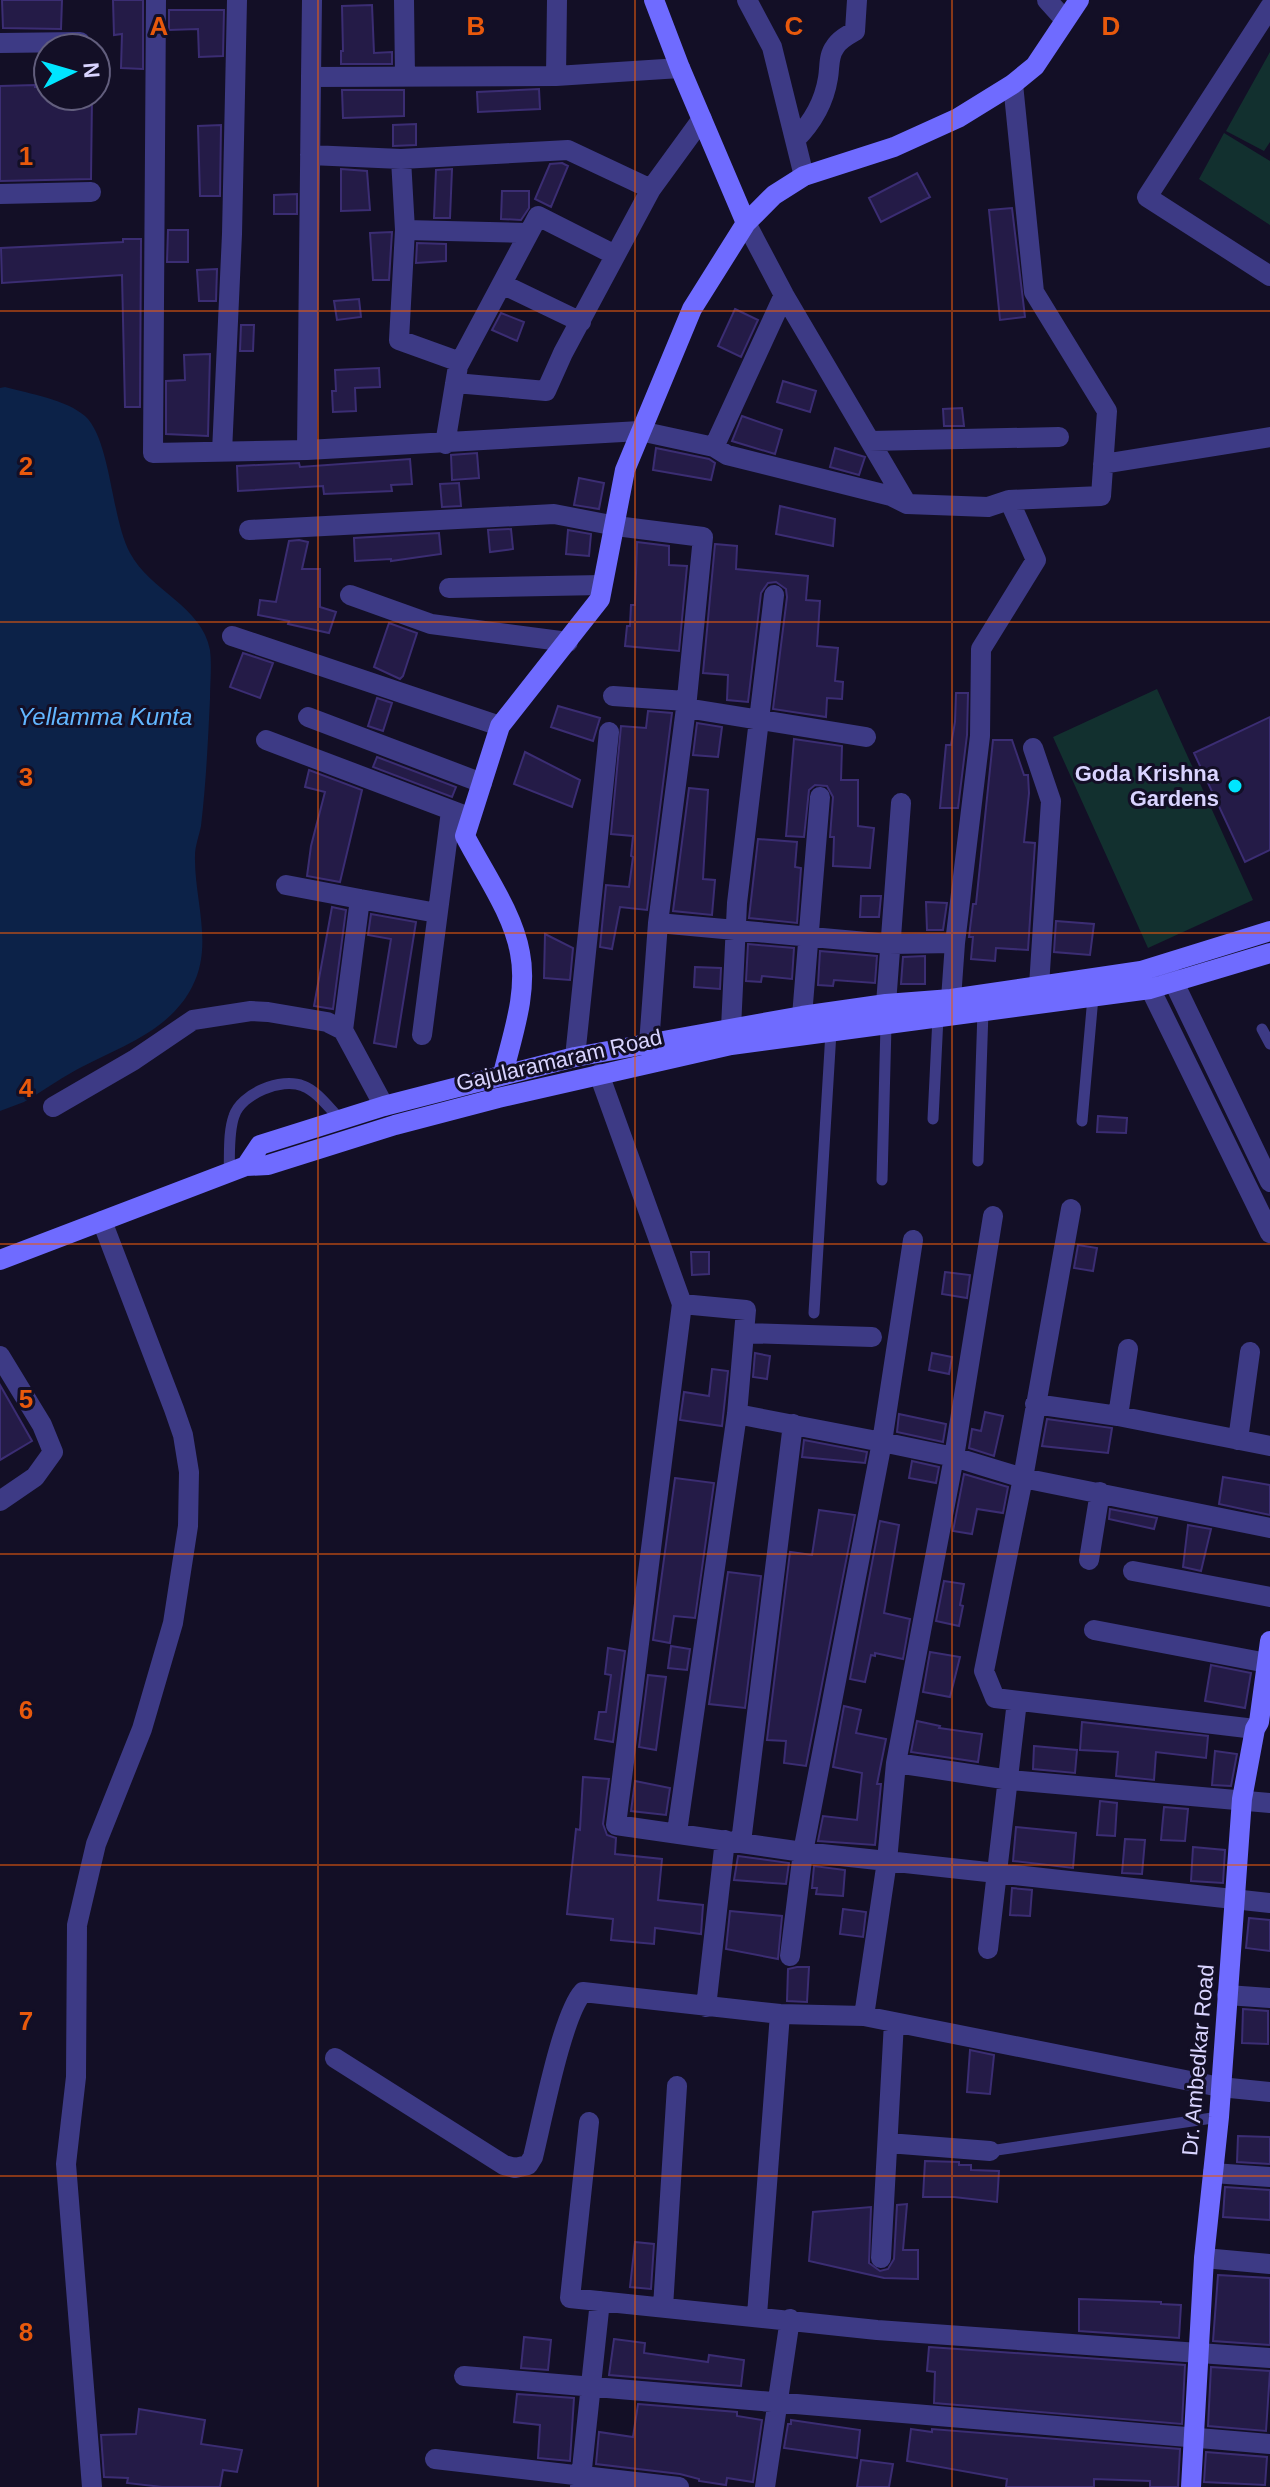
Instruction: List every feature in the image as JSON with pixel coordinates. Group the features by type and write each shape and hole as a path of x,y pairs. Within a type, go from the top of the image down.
{"main road":[{"path":"654,0 746,223"},
{"path":"503,1074 522,987 520,953 506,915 465,836 461,814 482,783 500,726 600,599 625,470 692,309 746,223 774,195 804,176 894,147 958,118 1013,84 1035,66 1079,0"},
{"path":"1169,974 1270,931"},
{"path":"238,1169 260,1145 384,1106 575,1057 886,1004 951,999 1039,986 1146,980 1270,953"},
{"name":"Gajularamaram Road","path":"0,1260 238,1169 268,1165 395,1125 599,1074 731,1045 1093,997 1146,980"},
{"name":"Dr. Ambedkar Road","path":"1191,2487 1204,2258 1219,2117 1242,1799 1261,1725 1269,1650"}],"street":[{"path":"156,0 153,453 445,444 640,431 714,447 727,455 891,496 907,504 988,507 1009,500 1101,496 1107,411 1034,292 1013,84"},
{"path":"222,452 232,234 237,0"},
{"path":"307,450 312,0"},
{"path":"404,0 405,76"},
{"path":"556,76 557,0"},
{"path":"747,0 772,47 804,176"},
{"path":"795,140 807,127 824,96 830,58 836,44 855,31 857,0"},
{"path":"1047,0 1065,20"},
{"path":"1270,7 1147,197 1270,276"},
{"path":"0,43 32,43"},
{"path":"311,77 556,76 680,68"},
{"path":"455,383 546,391 563,353 651,189 702,119"},
{"path":"310,155 401,159 568,150 651,189"},
{"path":"401,159 405,230 399,340 460,362"},
{"path":"0,194 91,192"},
{"path":"445,444 460,362 538,216 615,255"},
{"path":"746,223 784,295 907,504"},
{"path":"405,230 528,233"},
{"path":"502,284 581,322"},
{"path":"714,447 784,295"},
{"path":"870,441 1059,437"},
{"path":"1103,464 1270,437"},
{"path":"951,999 980,736 981,649 1036,560 1009,500"},
{"path":"249,530 554,514 616,526 703,537 686,704 658,923 649,1044"},
{"path":"449,588 602,585"},
{"path":"350,595 431,624 568,642"},
{"path":"731,1028 735,932 774,595"},
{"path":"232,636 500,726"},
{"path":"613,696 686,704 866,737"},
{"path":"308,717 482,783"},
{"path":"575,1057 609,732"},
{"path":"266,740 461,814 437,913 422,1035"},
{"path":"1033,748 1051,801 1039,986"},
{"path":"802,1016 820,797"},
{"path":"886,1004 901,803"},
{"path":"286,885 437,913"},
{"path":"343,1030 360,899"},
{"path":"658,923 810,939 889,944 955,943"},
{"path":"1169,974 1270,1181"},
{"path":"1146,980 1270,1233"},
{"path":"53,1107 134,1060 193,1020 237,1012 268,1012 327,1022 343,1030 384,1106"},
{"path":"599,1074 682,1304 616,1825 803,1852 1270,1903"},
{"path":"1071,1209 1023,1478 984,1671 995,1698 1261,1725"},
{"path":"864,2016 887,1861 896,1763 954,1457 993,1216"},
{"path":"92,2487 66,2164 76,2077 77,1925 96,1844 142,1729 173,1623 188,1526 189,1472 183,1435 174,1409 94,1224"},
{"path":"790,1956 803,1852 882,1442 913,1240"},
{"path":"677,1832 737,1414 746,1310 682,1304"},
{"path":"744,1333 872,1337"},
{"path":"1118,1416 1128,1349"},
{"path":"1238,1440 1250,1352"},
{"path":"0,1356 42,1425 53,1452 35,1477 0,1501"},
{"path":"1035,1404 1118,1416 1270,1446"},
{"path":"737,1414 954,1457 1023,1478 1270,1528"},
{"path":"706,2007 793,1424"},
{"path":"1089,1560 1100,1492"},
{"path":"1133,1571 1270,1597"},
{"path":"1094,1630 1269,1650"},
{"path":"988,1949 1017,1701"},
{"path":"896,1763 1010,1780 1270,1803"},
{"path":"335,2058 504,2165 515,2168 528,2165 533,2157 566,2026 583,1992 780,2014 864,2016 1220,2087 1270,2092"},
{"path":"1227,1995 1270,1998"},
{"path":"757,2315 780,2014"},
{"path":"881,2258 894,2022"},
{"path":"663,2307 677,2086"},
{"path":"589,2122 570,2298 757,2315 877,2330 1270,2358"},
{"path":"888,2143 990,2151"},
{"path":"1213,2173 1270,2177"},
{"path":"1204,2258 1270,2264"},
{"path":"581,2482 600,2301"},
{"path":"765,2487 790,2319"},
{"path":"464,2376 1270,2444"},
{"path":"435,2459 581,2482 679,2487"}],"lane":[{"path":"1082,1121 1093,997"},
{"path":"978,1161 983,1011"},
{"path":"933,1119 938,1017"},
{"path":"882,1180 886,1025"},
{"path":"1262,1029 1270,1044"},
{"path":"814,1313 831,1032"},
{"path":"238,1169 234,1114 248,1097 287,1084 303,1086 340,1119"},
{"path":"1249,1191 1270,1181"},
{"path":"990,2151 1219,2117"}],"green space":[{"path":"1270,52 1270,142 1264,151 1226,131"},
{"path":"1224,133 1270,161 1270,225 1199,179"},
{"path":"1157,689 1253,900 1148,948 1053,737"}],"water":[{"name":"Yellamma Kunta","path":"0,388 68,405 85,416 94,427 130,553 150,578 197,622 210,650 211,668 204,794 195,856 202,955 192,987 170,1016 141,1037 76,1070 24,1102 0,1111"}],"building":[{"path":"2,0 62,0 61,29 3,28"},
{"path":"113,0 143,0 143,69 121,68 122,34 114,35"},
{"path":"372,5 374,53 392,52 392,64 341,64 342,6"},
{"path":"169,10 224,10 223,56 199,57 198,29 169,30"},
{"path":"32,85 32,112 92,112 91,179 0,181 0,86"},
{"path":"539,89 540,109 478,112 477,92"},
{"path":"342,90 404,90 404,116 343,118"},
{"path":"416,124 416,145 393,146 393,125"},
{"path":"221,125 220,196 200,196 198,126"},
{"path":"550,164 568,166 551,207 535,199"},
{"path":"341,169 367,171 370,210 341,211"},
{"path":"452,169 450,218 434,218 436,170"},
{"path":"917,173 930,197 881,222 869,198"},
{"path":"502,191 529,191 529,208 521,220 501,219"},
{"path":"297,194 297,214 274,214 274,195"},
{"path":"1012,208 1025,317 1000,320 989,210"},
{"path":"168,230 188,230 188,262 167,262"},
{"path":"392,232 389,280 373,280 370,233"},
{"path":"123,239 141,239 140,407 125,407 122,275 2,283 1,248 123,242"},
{"path":"417,243 446,244 446,261 416,263"},
{"path":"217,269 216,301 199,301 197,270"},
{"path":"359,299 361,317 337,320 334,301"},
{"path":"735,309 758,320 741,357 718,346"},
{"path":"501,313 524,322 517,341 492,330"},
{"path":"241,325 254,325 253,351 240,351"},
{"path":"210,354 208,436 166,434 166,381 185,380 184,355"},
{"path":"379,368 380,387 355,388 356,411 333,412 335,370"},
{"path":"783,381 816,391 810,412 777,402"},
{"path":"962,408 964,426 944,426 943,409"},
{"path":"742,416 782,430 775,454 732,441"},
{"path":"656,448 709,459 715,463 711,480 653,470"},
{"path":"835,448 865,457 859,475 830,467"},
{"path":"477,453 479,478 452,480 451,455"},
{"path":"410,459 412,484 391,485 392,491 324,494 323,486 238,491 237,466 299,463 300,467"},
{"path":"579,478 604,483 599,509 574,505"},
{"path":"459,483 461,506 442,507 440,484"},
{"path":"780,506 835,519 833,546 776,534"},
{"path":"511,529 513,549 490,552 488,530"},
{"path":"568,530 591,534 589,556 566,554"},
{"path":"439,533 441,554 391,561 355,561 354,538"},
{"path":"289,541 308,542 302,569 320,569 320,607 336,612 329,633 258,615 260,600 276,602"},
{"path":"637,542 669,546 669,565 687,566 679,651 625,646 631,605 635,605"},
{"path":"715,544 737,546 736,569 808,576 806,600 820,601 817,646 838,648 835,681 843,682 842,699 827,698 826,717 773,709 787,597 786,589 776,582 768,583 761,593 748,702 727,700 728,675 703,673"},
{"path":"389,623 417,633 400,679 374,667"},
{"path":"243,653 273,663 260,698 230,687"},
{"path":"956,693 968,693 967,735 958,808 940,808 946,745 951,745 955,722"},
{"path":"377,698 392,703 383,731 368,726"},
{"path":"558,706 600,718 593,741 551,727"},
{"path":"648,711 672,713 647,910 620,907 612,949 600,947 606,885 629,887 633,857 633,836 611,834 621,726 646,728"},
{"path":"1270,717 1270,850 1245,862 1194,753"},
{"path":"697,723 722,727 718,757 693,755"},
{"path":"794,739 842,746 841,780 858,780 858,826 874,828 870,868 833,866 834,837 830,837 833,797 827,786 815,785 809,790 804,837 786,836"},
{"path":"993,740 1012,740 1024,775 1028,775 1024,842 1035,843 1028,950 996,948 995,961 971,959 973,937 969,937 973,904 976,904"},
{"path":"525,752 580,780 572,807 514,784"},
{"path":"377,757 456,787 452,797 373,767"},
{"path":"309,770 362,790 340,882 307,876 325,792 305,787"},
{"path":"689,788 708,790 703,879 715,880 712,915 673,911"},
{"path":"758,839 797,842 795,867 801,868 797,923 749,918"},
{"path":"861,896 881,896 879,917 860,917"},
{"path":"926,902 947,903 943,930 927,930"},
{"path":"332,907 346,910 333,1009 314,1006"},
{"path":"371,914 416,922 396,1047 374,1043 391,939 368,935"},
{"path":"1056,921 1094,924 1090,955 1054,952"},
{"path":"545,934 573,948 570,980 544,978"},
{"path":"748,944 794,948 792,979 762,976 761,982 746,981"},
{"path":"820,951 877,956 875,983 834,980 833,986 818,985"},
{"path":"925,956 925,984 901,984 903,957"},
{"path":"695,967 721,968 720,989 694,987"},
{"path":"1098,1116 1127,1118 1126,1133 1097,1132"},
{"path":"1078,1245 1097,1248 1093,1271 1074,1268"},
{"path":"691,1252 709,1252 709,1274 692,1275"},
{"path":"945,1272 970,1275 967,1298 942,1294"},
{"path":"755,1353 770,1356 767,1379 753,1377"},
{"path":"932,1353 952,1357 949,1374 929,1370"},
{"path":"712,1369 728,1371 722,1426 680,1420 684,1392 709,1396"},
{"path":"0,1385 32,1441 0,1460"},
{"path":"985,1412 1003,1416 994,1456 969,1448 972,1429 981,1431"},
{"path":"899,1414 946,1424 943,1442 897,1432"},
{"path":"1047,1419 1112,1428 1108,1453 1042,1446"},
{"path":"804,1440 867,1452 865,1463 802,1457"},
{"path":"912,1461 939,1467 936,1483 909,1478"},
{"path":"964,1474 1008,1487 1003,1513 977,1509 972,1534 953,1531"},
{"path":"1223,1477 1270,1485 1270,1515 1219,1504"},
{"path":"675,1478 714,1483 695,1618 674,1616 670,1643 653,1640"},
{"path":"1110,1509 1157,1518 1154,1529 1109,1519"},
{"path":"819,1510 855,1515 806,1766 784,1763 786,1741 767,1740 790,1552 812,1555"},
{"path":"880,1521 899,1525 884,1613 910,1619 903,1659 875,1653 875,1656 871,1655 865,1682 850,1679"},
{"path":"1188,1525 1211,1529 1201,1571 1183,1567"},
{"path":"728,1572 761,1576 745,1708 709,1704"},
{"path":"944,1581 964,1584 959,1626 936,1621"},
{"path":"671,1646 690,1649 687,1670 668,1668"},
{"path":"608,1648 625,1651 613,1742 595,1739 599,1712 606,1712 611,1675 605,1674"},
{"path":"930,1652 960,1657 950,1697 923,1692"},
{"path":"1211,1665 1251,1673 1245,1708 1205,1701"},
{"path":"648,1675 666,1677 656,1750 639,1747"},
{"path":"844,1706 861,1710 856,1733 886,1739 877,1784 881,1784 875,1845 818,1841 823,1816 857,1820 862,1773 833,1767"},
{"path":"917,1721 939,1728 982,1734 978,1762 911,1752"},
{"path":"1082,1722 1208,1736 1206,1758 1156,1752 1154,1780 1116,1776 1118,1752 1080,1750"},
{"path":"1034,1746 1077,1750 1075,1773 1033,1769"},
{"path":"1215,1751 1237,1754 1231,1786 1212,1785"},
{"path":"583,1777 609,1779 603,1824 607,1835 616,1838 615,1854 662,1859 658,1900 703,1905 701,1934 655,1928 654,1944 611,1940 613,1919 567,1914 576,1829 580,1830"},
{"path":"635,1781 670,1788 666,1815 631,1811"},
{"path":"1100,1801 1117,1803 1115,1836 1097,1835"},
{"path":"1164,1807 1188,1809 1185,1841 1161,1840"},
{"path":"1016,1827 1076,1833 1073,1868 1013,1861"},
{"path":"1125,1839 1145,1840 1142,1874 1122,1873"},
{"path":"1193,1847 1225,1850 1223,1883 1191,1881"},
{"path":"738,1856 789,1863 786,1884 734,1880"},
{"path":"814,1866 845,1870 843,1896 816,1894 817,1888 812,1888"},
{"path":"1012,1888 1032,1890 1030,1916 1010,1915"},
{"path":"843,1909 866,1912 863,1937 840,1934"},
{"path":"730,1911 782,1916 778,1959 726,1949"},
{"path":"1249,1918 1270,1920 1270,1951 1246,1948"},
{"path":"809,1967 807,2002 787,2001 788,1969"},
{"path":"1243,2009 1268,2011 1268,2044 1242,2043"},
{"path":"970,2050 994,2055 990,2094 967,2092"},
{"path":"1238,2136 1270,2137 1270,2164 1237,2162"},
{"path":"925,2161 959,2162 959,2165 971,2165 971,2170 999,2171 997,2202 923,2197"},
{"path":"1225,2187 1270,2190 1270,2220 1223,2217"},
{"path":"907,2204 903,2250 918,2250 918,2279 884,2278 809,2261 813,2212 871,2207 869,2263 880,2271 888,2269 894,2259 897,2205"},
{"path":"635,2242 654,2244 651,2289 630,2287"},
{"path":"1218,2275 1270,2278 1270,2345 1213,2341"},
{"path":"1079,2299 1181,2305 1179,2338 1079,2331"},
{"path":"524,2337 551,2340 548,2370 521,2368"},
{"path":"614,2339 645,2343 644,2353 708,2362 709,2355 744,2360 741,2386 609,2375"},
{"path":"929,2347 1185,2365 1182,2424 934,2403 935,2372 927,2371"},
{"path":"1211,2367 1270,2371 1266,2431 1208,2426"},
{"path":"517,2394 574,2398 570,2461 538,2458 540,2425 514,2422"},
{"path":"638,2404 737,2412 737,2416 762,2420 753,2482 727,2478 726,2485 680,2474 596,2464 599,2432 633,2437"},
{"path":"139,2409 205,2420 201,2444 242,2450 237,2472 223,2470 220,2487 162,2487 127,2483 128,2478 104,2477 101,2435 136,2434"},
{"path":"791,2420 860,2430 857,2458 784,2448"},
{"path":"911,2429 1180,2449 1178,2487 1150,2487 1150,2481 1094,2479 1094,2487 1006,2487 1007,2479 907,2461"},
{"path":"1206,2452 1267,2457 1265,2485 1204,2482"},
{"path":"861,2460 893,2464 889,2487 857,2487"}],"place":[{"name":"Goda Krishna Gardens","path":"1235,786"}]}
